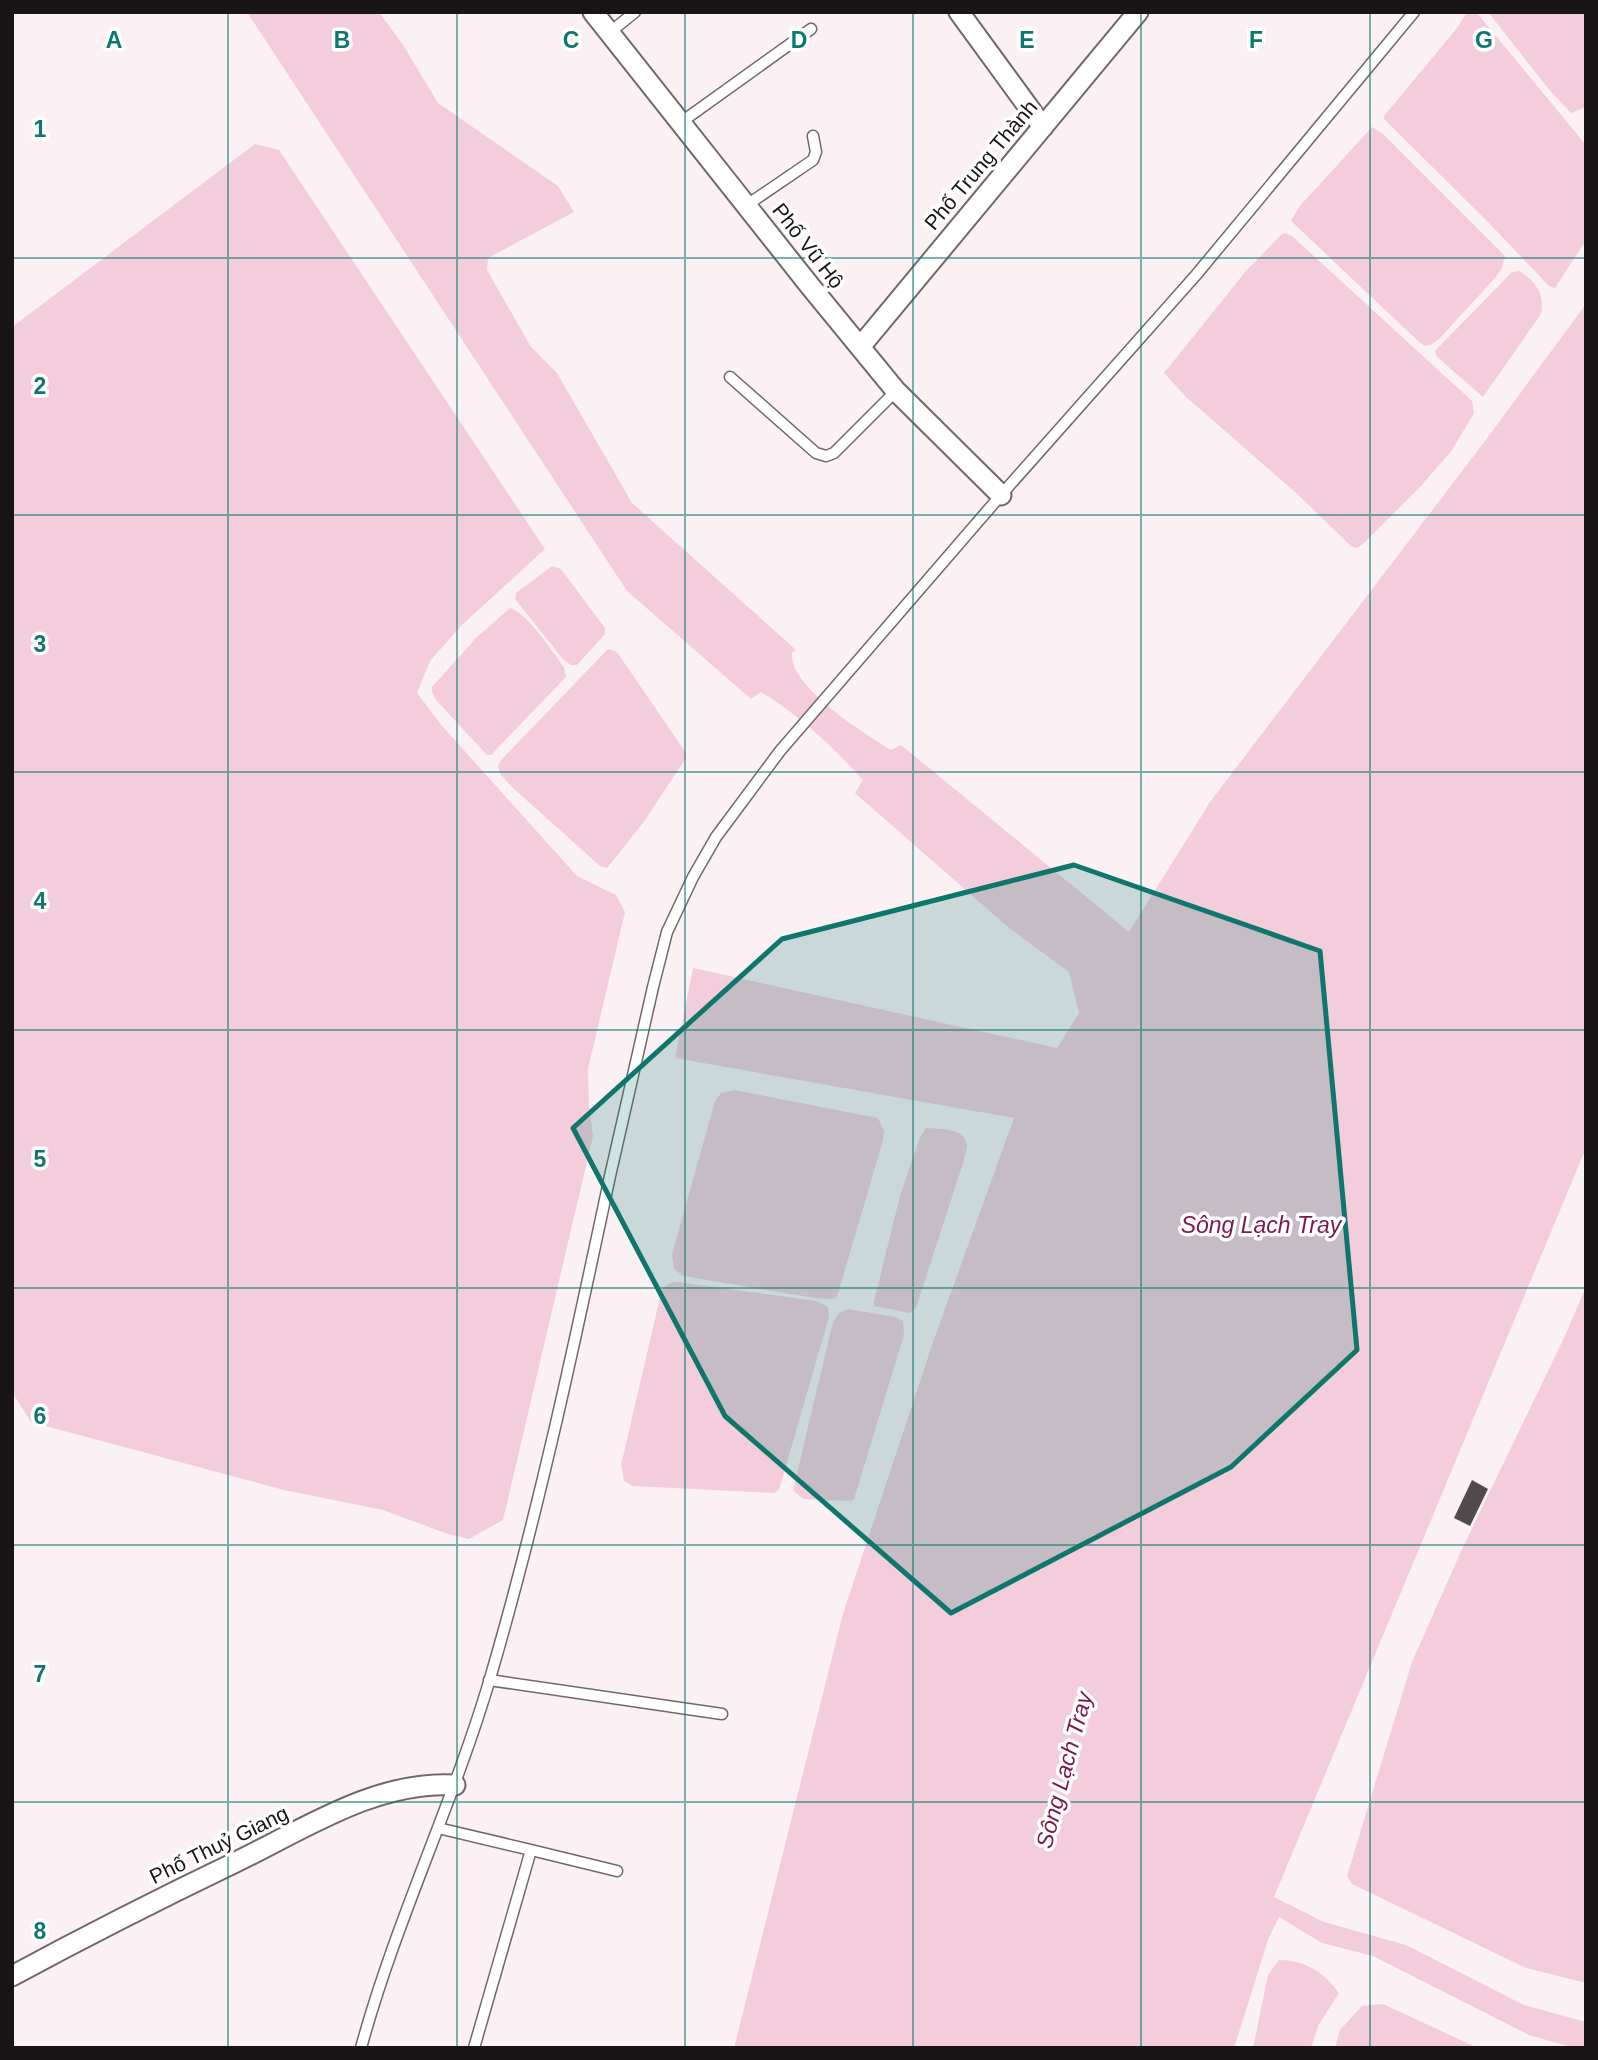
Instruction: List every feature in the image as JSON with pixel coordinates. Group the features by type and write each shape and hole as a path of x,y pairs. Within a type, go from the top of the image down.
{"street":[{"name":"Phố Vũ Hộ","path":"593,12 895,389 1001,495"},
{"path":"959,12 1043,127"},
{"name":"Phố Trung Thành","path":"865,353 1043,127 1138,12"},
{"name":"Phố Thuỷ Giang","path":"12,1976 92,1933 340,1810 415,1786 455,1785"}],"lane":[{"path":"610,33 635,12"},
{"path":"361,2048 394,1942 455,1785 489,1680 539,1498 667,932 693,877 716,837 780,751 1196,275 1414,12"},
{"path":"680,123 811,29"},
{"path":"747,205 813,160 816,152 813,136"},
{"path":"730,377 816,453 826,456 834,453 895,389"},
{"path":"489,1680 722,1714"},
{"path":"438,1828 617,1871"},
{"path":"474,2048 531,1850"}],"highlighted area":[{"path":"1074,865 1320,951 1357,1350 1231,1467 951,1613 725,1416 573,1128 782,939"}],"water":[{"name":"Sông Lạch Tray","path":"247,12 379,12 403,45 438,103 558,186 574,212 488,258 487,270 531,347 557,373 632,503 796,650 792,653 794,666 802,680 830,708 891,750 901,745 1129,932 1210,802 1586,304 1586,1148 1274,1897 1324,1922 1406,1945 1524,2005 1586,2022 1586,2048 1575,2048 1529,2035 1373,1956 1322,1943 1279,1917 1268,1940 1234,2048 734,2048 843,1614 933,1342 1014,1118 675,1058 693,968 1057,1048 1079,1013 1069,972 1008,927 855,793 863,780 827,744 802,721 761,692 751,699 627,591"},
{"path":"1467,12 1477,13 1586,145 1586,240 1555,288 1549,286 1384,119"},
{"path":"1488,12 1586,12 1586,107 1571,113 1551,92"},
{"path":"1372,127 1383,134 1505,256 1496,277 1431,345 1425,346 1419,342 1291,221 1299,207"},
{"path":"255,144 279,150 545,549 462,625 430,661 417,693 443,727 577,876 616,895 625,912 588,1069 593,1136 503,1520 469,1539 383,1510 284,1490 31,1422 12,1392 12,327"},
{"path":"1286,233 1472,401 1474,413 1452,450 1421,486 1357,548 1352,547 1295,492 1186,397 1164,373 1246,271"},
{"path":"1519,271 1538,289 1542,300 1541,314 1483,397 1436,356 1435,351 1512,272"},
{"path":"552,566 561,569 605,628 605,634 577,665 571,665 563,659 515,599 516,593"},
{"path":"510,608 524,617 539,633 564,667 566,677 491,755 487,755 436,700 432,687 477,637"},
{"path":"608,649 617,652 686,753 686,758 643,823 607,868 600,866 513,788 500,774 498,766"},
{"path":"734,1090 878,1118 884,1131 882,1144 837,1297 833,1299 683,1276 674,1269 672,1254 715,1101 721,1093"},
{"path":"926,1128 957,1132 965,1139 967,1147 916,1308 910,1313 874,1306 874,1301 900,1196 920,1137"},
{"path":"670,1283 816,1301 828,1307 829,1317 779,1490 774,1493 632,1486 624,1481 621,1465 662,1289"},
{"path":"1586,1287 1586,1983 1526,1968 1352,1884 1347,1876 1412,1662 1462,1549"},
{"path":"848,1309 896,1317 903,1321 904,1335 854,1499 803,1499 793,1490 833,1322 839,1313"},
{"path":"1279,1960 1297,1962 1313,1969 1327,1979 1339,1993 1318,2026 1311,2048 1253,2048 1268,1975"},
{"path":"1383,2004 1478,2048 1335,2048 1340,2030 1362,2006"}],"building":[{"path":"1472,1480 1488,1489 1470,1526 1454,1518"}]}
